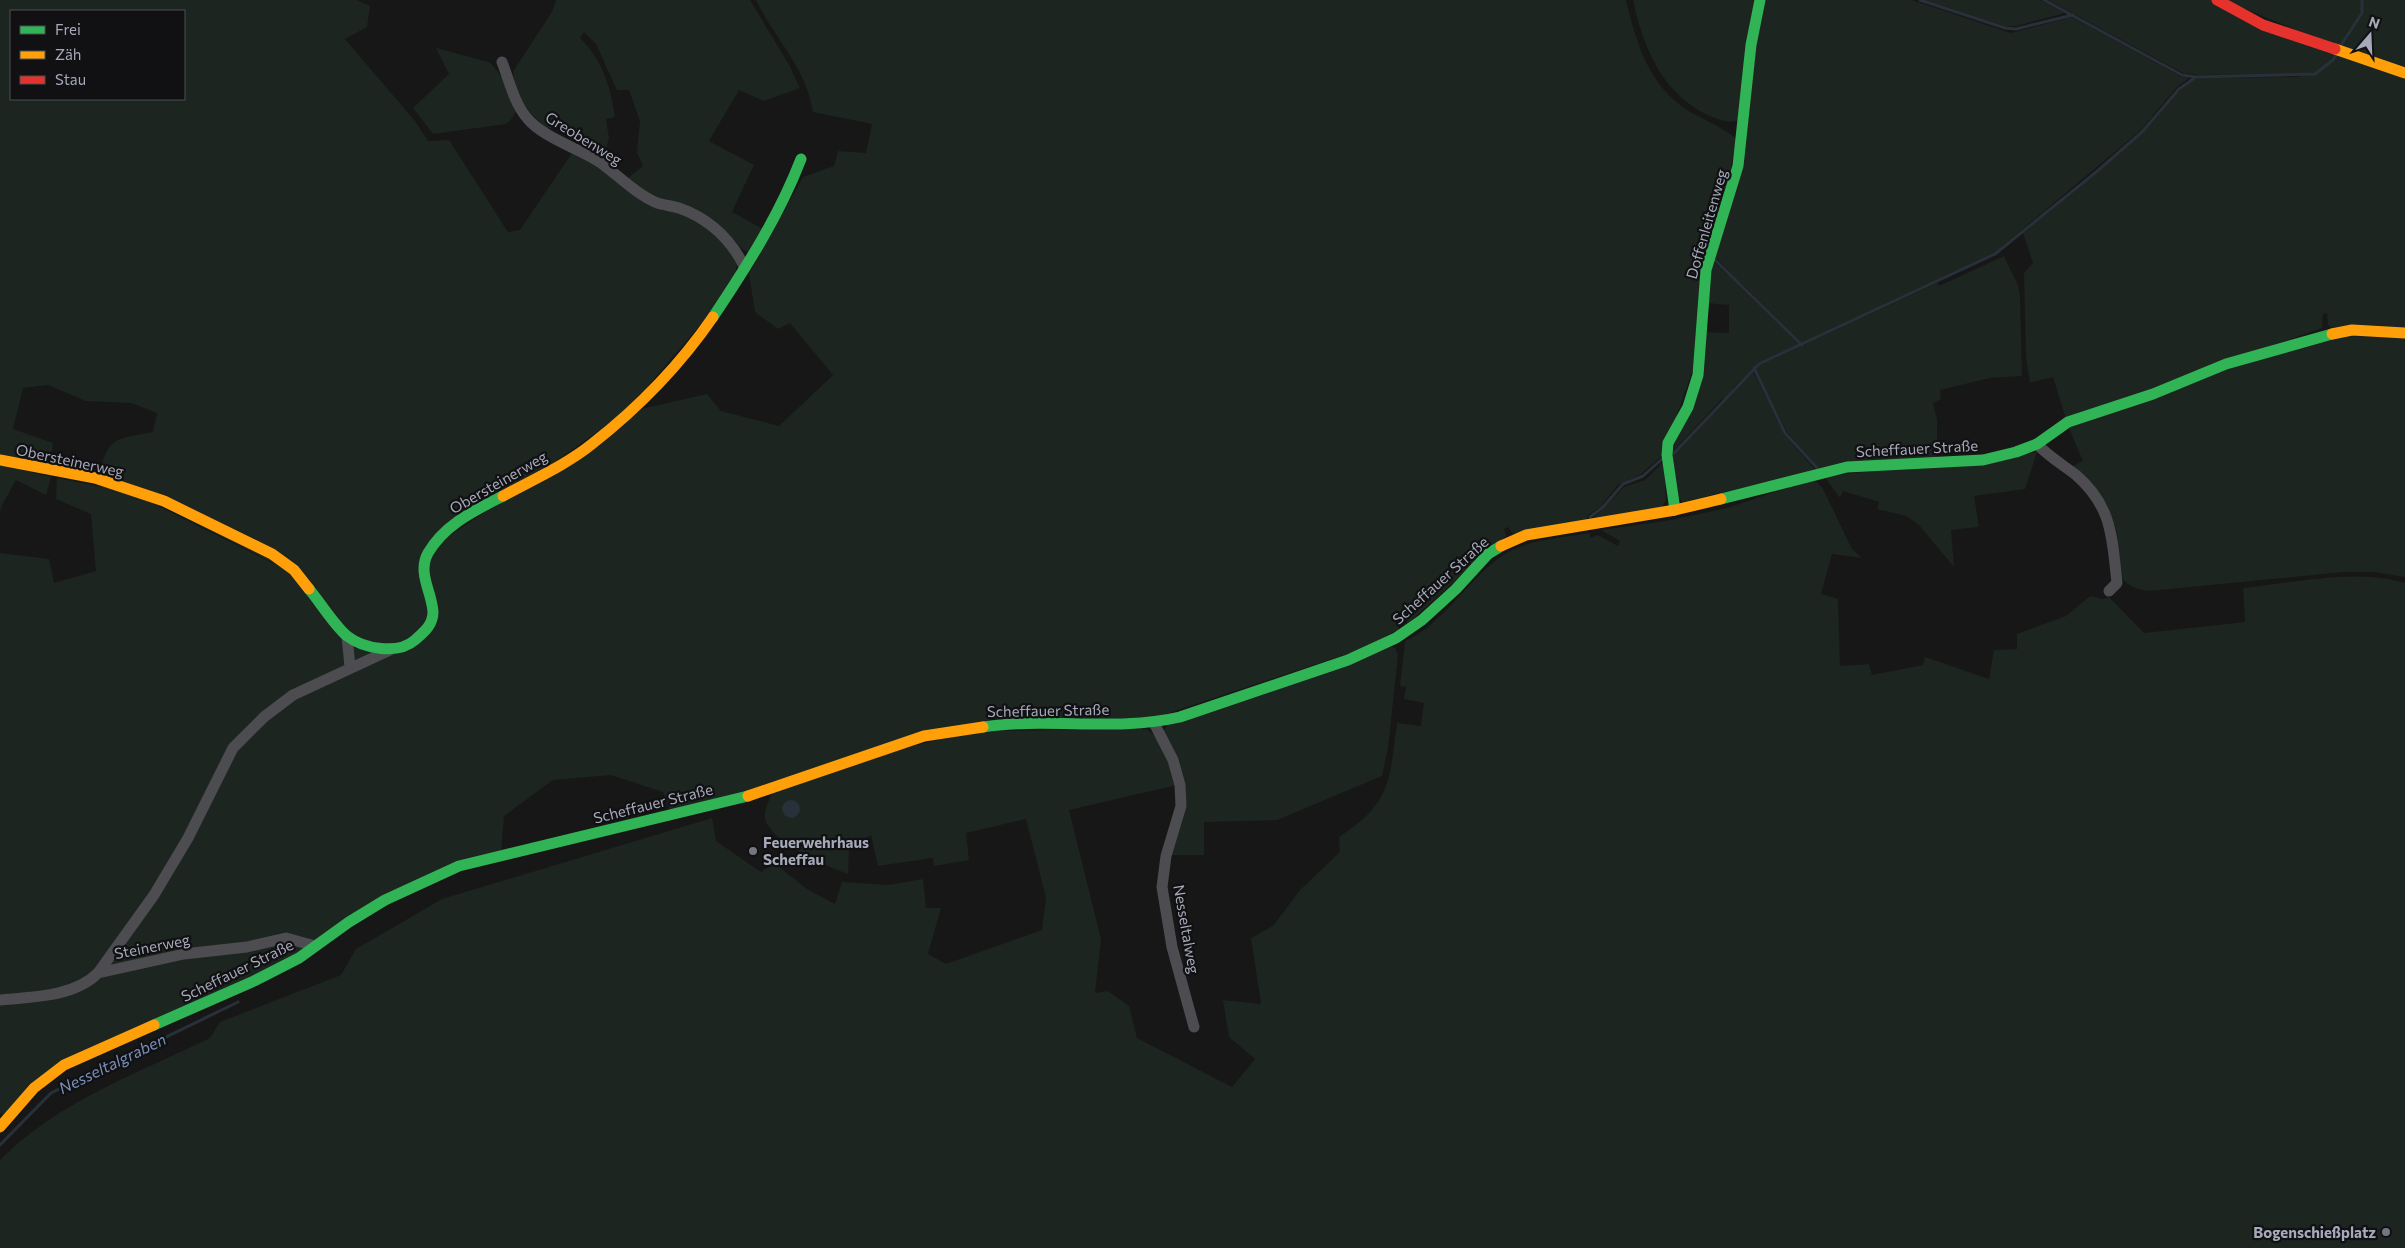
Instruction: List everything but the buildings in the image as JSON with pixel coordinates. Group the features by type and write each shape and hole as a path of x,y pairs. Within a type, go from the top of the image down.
{"street":[{"name":"Doffenleitenweg","path":"1675,510 1667,455 1668,443 1688,407 1698,375 1702,300 1706,270 1734,182 1742,143 1751,45 1760,0"},
{"path":"2217,0 2260,25 2375,61 2405,73"},
{"name":"Greobenweg","path":"502,62 513,94 527,119 562,144 600,162 640,194 657,203 679,208 718,229 735,248 745,268"},
{"name":"Obersteinerweg","path":"0,460 95,478 164,501 272,554 294,570 347,636 366,646 390,649 414,642 431,625 433,612 424,575 427,555 439,537 472,512 533,480 592,445 645,398 699,337 757,251 789,190 801,159"},
{"name":"Scheffauer Straße","path":"0,1127 34,1088 64,1065 254,981 299,958 385,900 459,866 634,822 753,795 924,736 1008,723 1154,722 1217,706 1348,660 1396,638 1422,620 1456,589 1488,554 1506,542 1526,534 1675,510 1848,466 1983,460 2016,452 2037,444 2068,422 2154,394 2226,364 2327,335 2352,330 2405,332"},
{"path":"2037,444 2084,483 2107,516 2111,528 2116,583 2109,591"},
{"path":"347,636 350,667"},
{"path":"98,973 154,895 188,838 233,748 264,718 293,695 390,649"},
{"name":"Nesseltalweg","path":"1154,722 1173,760 1180,785 1180,806 1166,856 1162,886 1172,947 1194,1027"},
{"name":"Steinerweg","path":"0,1000 46,995 88,983 98,973 184,954 247,947 286,938 315,946"}],"shaded area":[{"path":"0,0 357,0 370,6 367,27 345,39 415,121 428,141 449,140 508,232 520,230 572,153 684,213 719,235 737,264 735,276 723,298 626,412 443,540 641,409 707,394 721,411 779,426 833,375 790,323 778,329 755,312 749,274 803,177 834,166 838,151 866,153 872,124 813,112 804,81 797,67 756,0 1626,0 1638,43 1651,71 1659,83 1680,105 1726,131 1739,142 1720,213 1698,355 1663,455 1641,474 1618,485 1600,507 1588,515 1586,520 1513,534 1508,527 1504,529 1506,536 1407,624 1408,615 1401,615 1398,630 1365,648 1154,718 992,719 672,815 663,792 611,775 553,780 504,816 501,853 429,875 300,956 85,1050 4,1116 0,1113 0,553 49,559 54,583 96,571 91,514 56,499 57,478 130,492 313,583 100,475 110,446 122,438 153,432 157,413 131,403 86,401 48,385 23,388 13,429 53,443 50,465 0,456"},
{"path":"556,0 750,0 788,63 800,88 764,101 739,90 709,141 754,165 732,212 765,230 751,253 743,249 729,235 662,201 628,178 643,166 637,153 640,121 629,90 617,90 596,44 584,32 580,38 588,46 600,65 608,85 613,106 615,117 606,119 609,138 606,149 600,152 556,127 548,129 528,110 515,87 513,79 514,70 552,12"},
{"path":"1633,0 1756,0 1738,120 1728,122 1712,117 1680,97 1658,69 1649,53"},
{"path":"1763,0 1912,0 2011,33 2072,17 2180,76 2189,78 2177,87 2141,130 1994,253 1802,343 1740,282 1738,285 1800,344 1759,363 1733,388 1736,390 1753,371 1784,434 1815,470 1683,502 1679,498 1670,458 1726,400 1723,398 1673,451 1704,332 1729,333 1729,305 1705,303 1712,260 1728,275 1731,273 1714,256"},
{"path":"1924,0 2040,0 2065,13 2016,26 2004,26"},
{"path":"2048,0 2211,0 2405,76 2405,328 2334,329 2328,325 2327,313 2323,314 2322,328 2066,419 2053,377 2030,383 2026,357 2024,273 2033,263 2023,233 2127,147 2148,127 2181,89 2189,83 2198,78 2299,77 2300,74 2199,75 2183,73"},
{"path":"2223,0 2405,0 2405,70 2336,46"},
{"path":"436,48 489,62 506,84 513,98 516,108 510,121 506,124 433,134 413,108 449,74"},
{"path":"2004,256 2018,285 2020,296 2022,376 1990,378 1940,390 1941,399 1933,403 1937,419 1937,459 1818,469 1787,432 1755,369 1937,283 1939,286"},
{"path":"2338,336 2405,337 2405,577 2375,572 2344,572 2149,591 2136,588 2127,583 2119,569 2118,540 2113,521 2099,497 2071,467 2083,461 2068,426 2210,374"},
{"path":"2037,452 2025,489 1974,496 1979,527 1951,530 1954,567 1918,524 1906,516 1877,509 1879,502 1843,491 1840,498 1826,479 1826,476"},
{"path":"1664,461 1666,500 1662,507 1593,519 1624,487 1645,480"},
{"path":"0,464 51,477 46,495 16,480 1,507 0,514"},
{"path":"1811,480 1817,482 1823,489 1852,549 1862,558 1832,554 1821,594 1838,599 1840,666 1869,664 1872,675 1923,665 1925,657 1989,679 1994,650 2017,649 2017,634 2066,616 2090,596 2103,599 2109,597 2144,633 2245,622 2243,588 2345,577 2386,579 2405,583 2405,1248 0,1248 0,1160 22,1140 47,1121 99,1090 210,1038 220,1022 341,975 356,949 442,899 712,818 716,841 761,872 774,863 807,889 835,904 842,882 888,885 923,879 926,908 941,908 928,954 946,964 1042,930 1046,898 1026,819 966,833 969,860 934,866 933,858 878,866 871,835 849,848 848,874 802,854 780,839 766,822 765,810 773,792 878,755 973,731 1146,729 1163,746 1177,785 1069,810 1101,939 1095,993 1108,991 1129,1006 1137,1038 1232,1087 1255,1059 1229,1037 1223,1000 1261,1004 1251,938 1273,926 1300,890 1340,852 1339,837 1369,813 1379,801 1389,776 1397,723 1421,726 1424,703 1404,699 1406,687 1400,686 1405,641 1430,625 1490,565 1512,550 1522,546 1544,540 1590,533 1590,538 1598,535 1618,546 1620,541 1601,530 1671,520 1727,508"},
{"path":"1390,646 1395,648 1398,655 1388,748 1382,776 1277,820 1204,822 1204,855 1170,855 1184,806 1164,736 1164,730 1168,725"},
{"path":"791,800 797,803 800,809 797,815 791,818 785,815 782,809 785,803"}],"waterway":[{"path":"1920,0 2005,28 2016,29 2073,15"},
{"path":"2044,0 2182,75 2196,77 2315,74 2333,60 2336,55"},
{"path":"2341,45 2362,13 2362,0"},
{"path":"1674,453 1759,364 1995,254 2095,173 2142,132 2179,89 2196,77"},
{"path":"1715,260 1802,345"},
{"path":"1754,368 1785,433 1817,468"},
{"path":"1590,517 1603,507 1623,484 1643,476 1662,459"},
{"name":"Nesseltalgraben","path":"0,1145 51,1093 238,1002"}],"traffic: fast":[{"path":"1675,510 1667,455 1668,443 1688,407 1698,375 1706,270 1738,166 1751,45 1760,0"},
{"path":"713,317 750,260 772,221 801,159"},
{"path":"1721,499 1847,467 1983,460 2016,452 2037,444 2068,422 2153,394 2226,364 2332,334"},
{"path":"309,589 337,626 354,641 372,647 390,649 408,645 425,631 433,617 432,605 424,575 425,560 428,553 443,534 461,519 503,496"},
{"path":"983,727 1032,723 1131,723 1180,717 1348,660 1396,638 1422,620 1456,589 1488,554 1501,546"},
{"path":"154,1025 254,981 299,958 349,922 385,900 459,866 748,796"}],"traffic: slow":[{"path":"2335,49 2405,73"},
{"path":"503,496 571,459 626,416 687,352 713,317"},
{"path":"2332,334 2352,330 2405,333"},
{"path":"0,460 95,478 164,501 272,554 294,570 309,589"},
{"path":"1501,546 1526,535 1675,510 1721,499"},
{"path":"748,796 924,736 983,727"},
{"path":"0,1127 34,1088 64,1065 154,1025"}],"traffic: jam":[{"path":"2217,0 2263,25 2335,49"}],"place":[{"name":"Feuerwehrhaus Scheffau","path":"753,851"},
{"name":"Bogenschießplatz","path":"2386,1232"}]}
